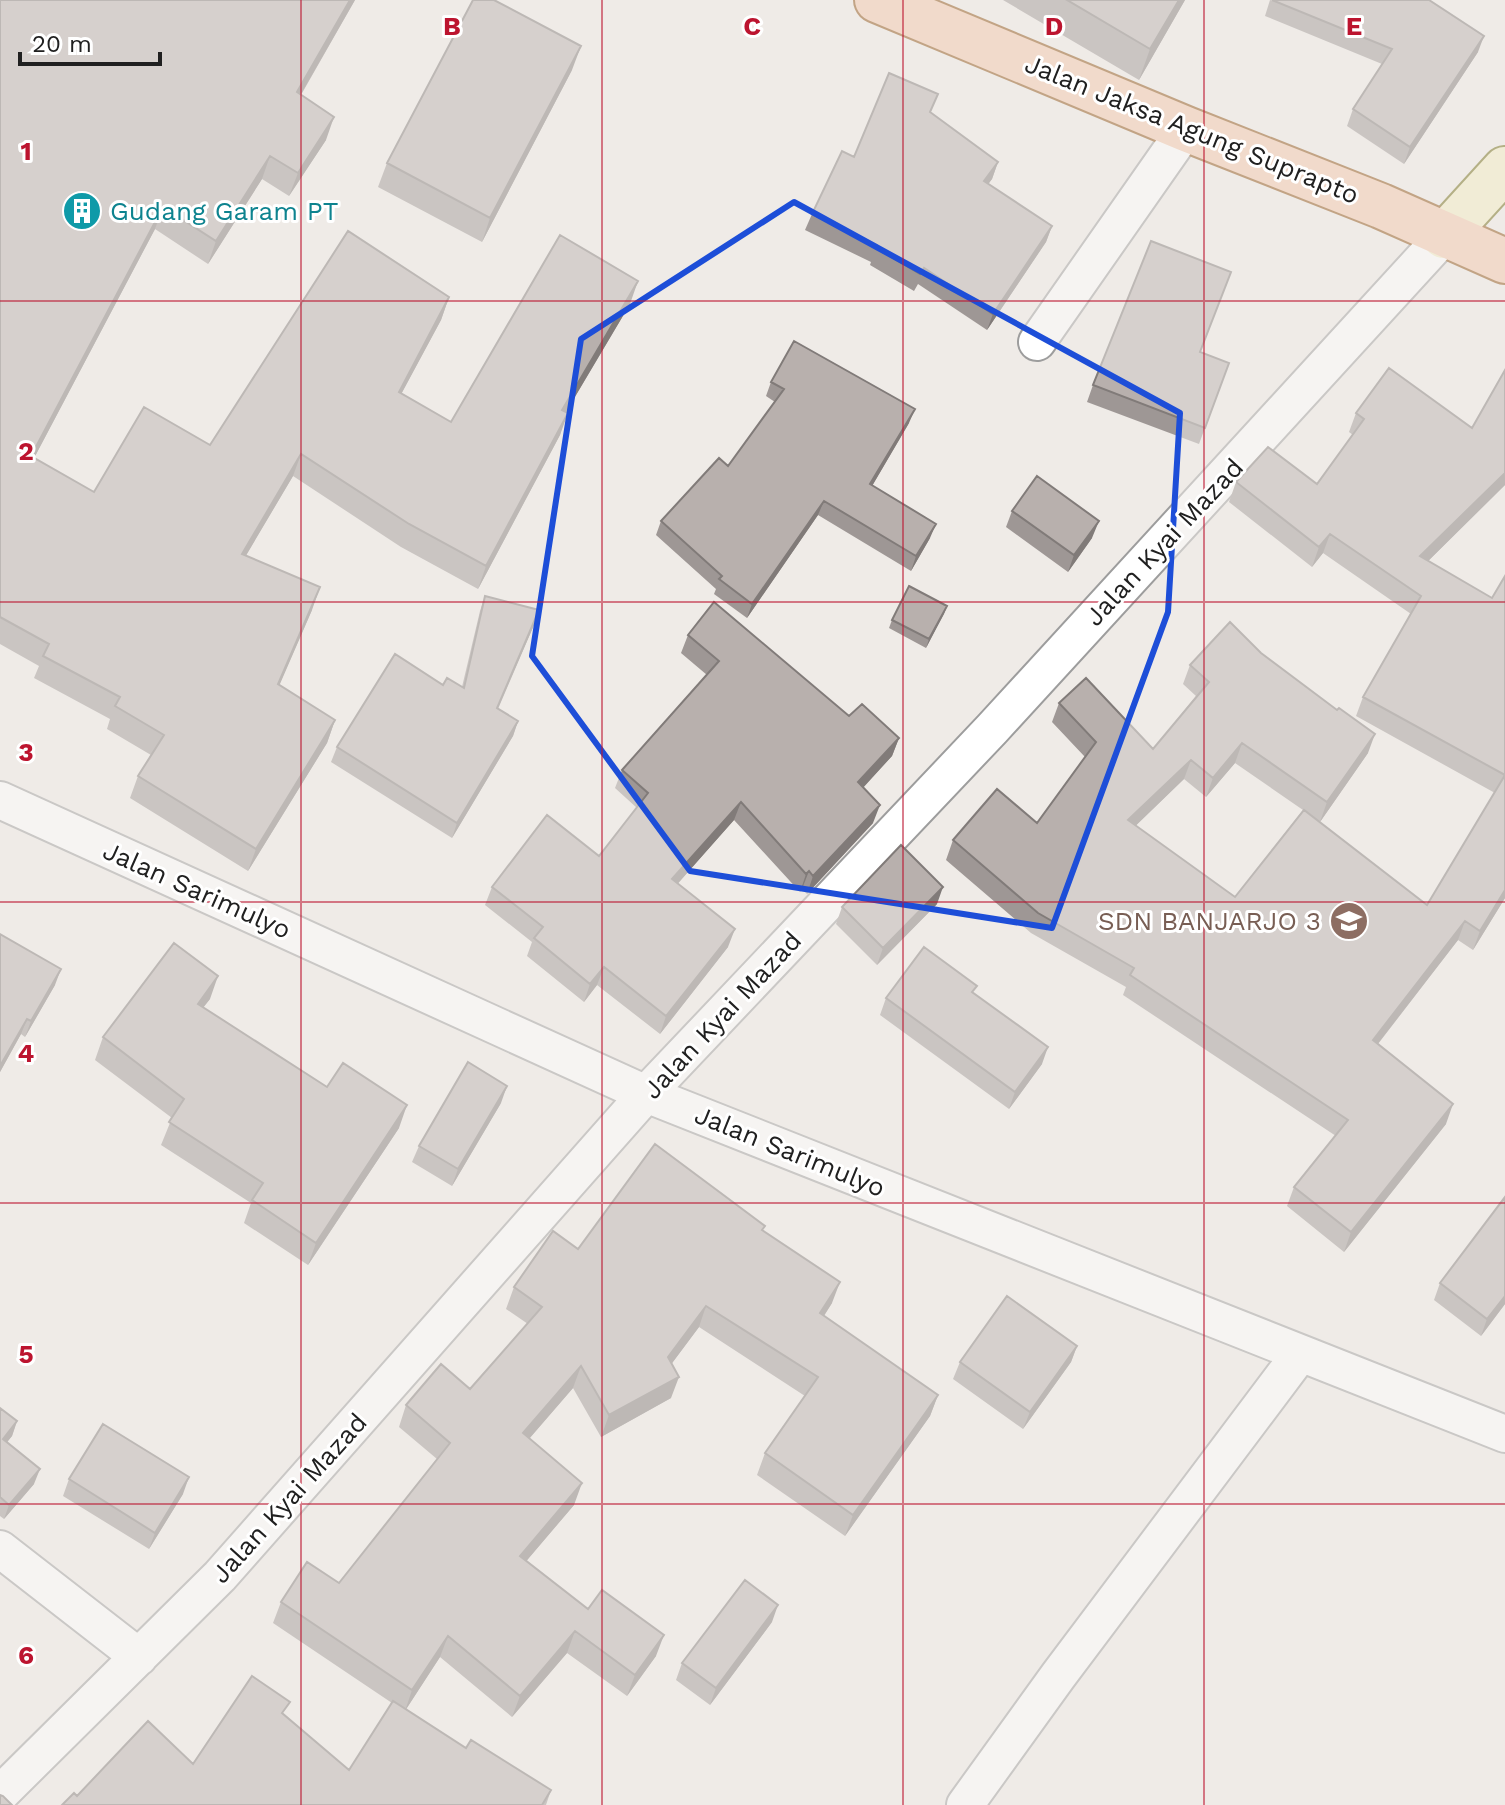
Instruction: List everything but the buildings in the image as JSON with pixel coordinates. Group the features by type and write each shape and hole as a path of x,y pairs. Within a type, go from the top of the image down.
{"main road":[{"name":"Jalan Jaksa Agung Suprapto","path":"877,0 1186,129 1381,206 1505,261"},
{"path":"1444,236 1505,169"}],"street":[{"path":"1037,342 1186,129"},
{"name":"Jalan Kyai Mazad","path":"0,1794 220,1576 646,1094 992,729 1444,236"},
{"name":"Jalan Sarimulyo","path":"0,800 646,1094 1505,1434"},
{"path":"965,1805 1300,1354"},
{"path":"0,1549 139,1657"}],"highlighted area":[{"path":"794,202 1180,413 1168,612 1052,928 690,871 532,656 581,339"}],"place":[{"name":"Gudang Garam PT","path":"82,211"},
{"name":"SDN BANJARJO 3","path":"1349,921"}]}
